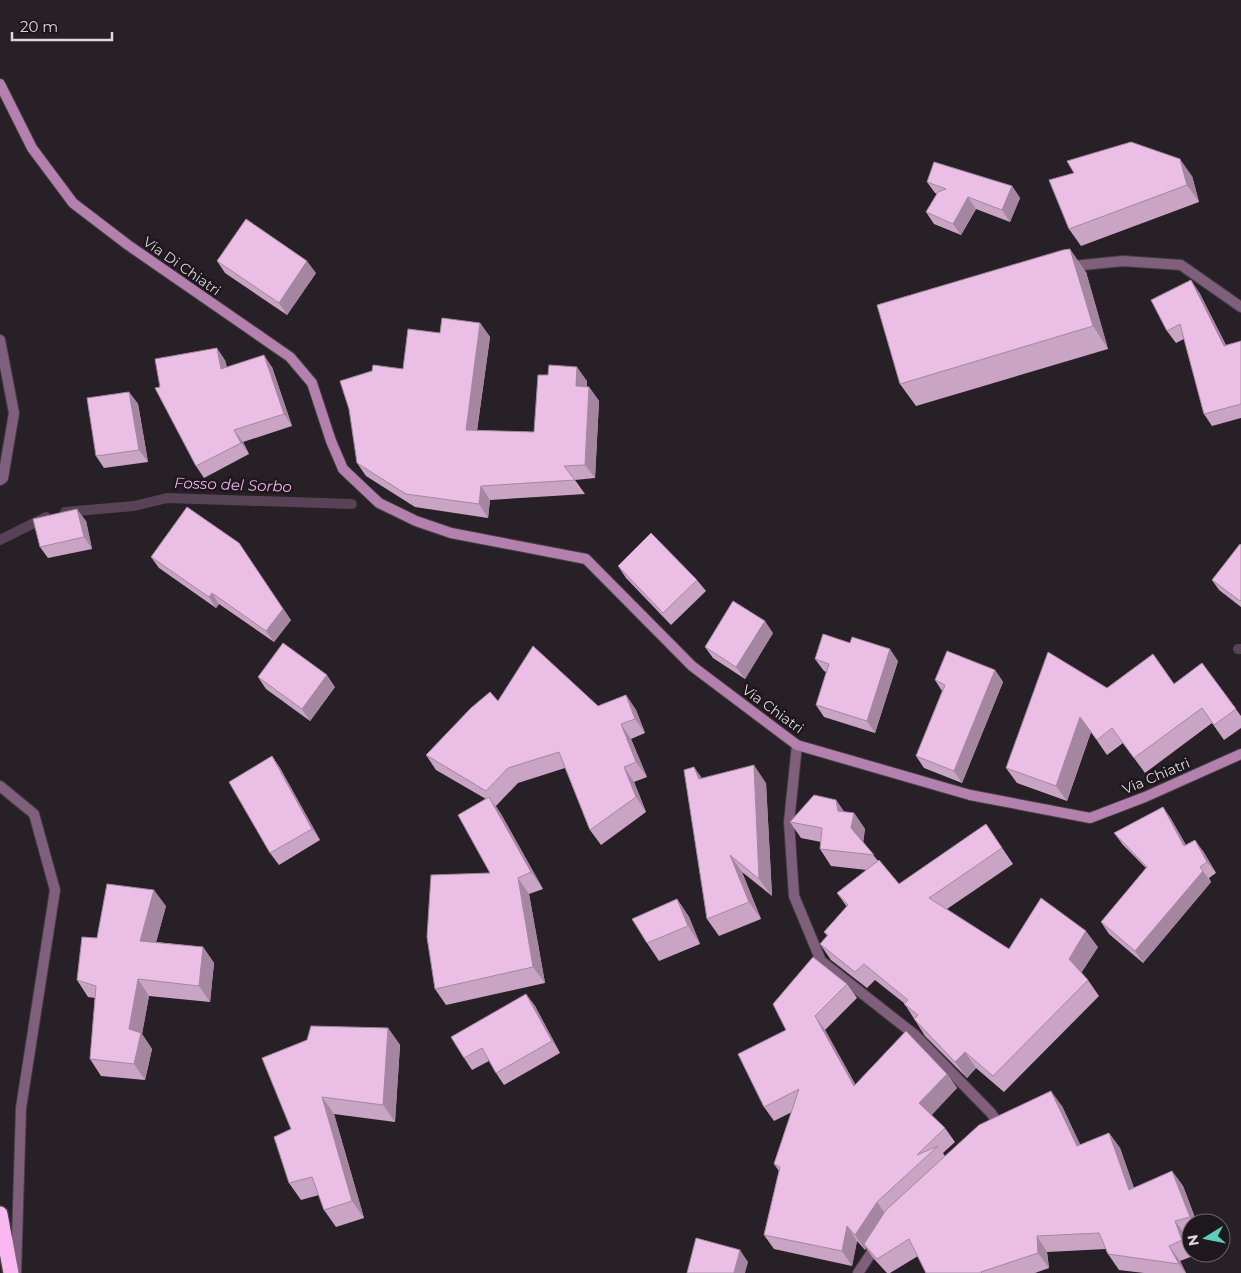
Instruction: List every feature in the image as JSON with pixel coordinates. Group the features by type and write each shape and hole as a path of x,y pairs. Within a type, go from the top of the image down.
{"highway":[{"path":"0,1214 10,1273"}],"street":[{"name":"Via Di Chiatri","path":"0,84 32,148 73,203 128,245 290,357 312,383 331,441 343,469"},
{"path":"1073,266 1124,261 1181,265 1241,307"},
{"path":"0,340 14,413 3,478 0,480"},
{"name":"Via Chiatri","path":"343,469 379,503 416,521 451,533 586,559 692,666 797,745 970,795 1090,818 1145,797 1241,754"},
{"path":"797,745 788,822 794,896 820,962 915,1035 991,1113 998,1123"},
{"path":"0,786 34,814 55,890 21,1108 16,1273"},
{"path":"858,1273 882,1236"}],"building":[{"path":"1131,142 1180,159 1187,185 1069,229 1049,180 1074,173 1067,161"},
{"path":"934,162 1012,186 1002,210 968,197 953,224 926,212 938,192 946,189 927,182"},
{"path":"246,219 307,261 279,303 217,261"},
{"path":"1070,249 1093,326 900,384 877,305"},
{"path":"1191,280 1224,346 1241,341 1241,404 1204,414 1180,324 1167,331 1151,300"},
{"path":"442,318 480,323 466,430 534,432 538,375 548,375 549,365 577,367 576,386 589,387 585,465 564,466 575,480 481,486 479,504 406,494 357,463 349,409 340,381 372,371 373,365 403,369 408,329 440,333"},
{"path":"217,348 221,369 264,355 284,414 234,430 241,443 196,466 155,388 160,387 155,359"},
{"path":"129,392 139,450 96,456 87,398"},
{"path":"187,507 239,543 283,609 266,631 212,593 209,597 151,557"},
{"path":"77,509 84,537 40,547 33,519"},
{"path":"651,533 697,580 663,613 618,566"},
{"path":"1240,544 1241,600 1240,601 1212,580"},
{"path":"733,601 765,621 736,667 705,647"},
{"path":"823,634 850,643 852,637 890,649 867,721 816,705 829,664 815,659"},
{"path":"283,643 327,675 302,709 258,677"},
{"path":"533,646 598,706 626,695 635,719 621,724 636,762 624,767 636,797 590,830 559,752 508,768 486,791 426,755 471,708 490,692 498,701"},
{"path":"947,651 995,670 954,771 916,756 945,685 935,680"},
{"path":"1048,652 1107,688 1153,654 1174,684 1202,663 1236,709 1214,725 1202,708 1134,758 1112,728 1097,740 1080,717 1056,786 1006,768"},
{"path":"272,756 312,829 270,853 229,782"},
{"path":"754,765 759,879 730,855 749,902 707,919 684,770 694,767 699,779"},
{"path":"814,795 836,800 838,811 854,813 851,828 874,855 820,849 822,828 790,822"},
{"path":"489,797 531,872 518,878 533,967 435,989 427,937 431,875 490,873 458,815"},
{"path":"1163,807 1184,846 1195,840 1207,862 1200,867 1203,871 1135,951 1101,922 1147,867 1114,833"},
{"path":"986,824 1002,848 929,898 1009,949 1041,898 1086,931 1069,959 1088,980 993,1076 965,1052 955,1062 914,1019 918,1015 904,1004 908,1000 864,964 855,972 820,944 828,935 824,932 848,905 837,893 879,860 899,884"},
{"path":"107,884 154,890 140,941 203,947 199,986 138,979 129,1029 141,1033 134,1064 90,1059 96,986 77,980 82,937 97,938"},
{"path":"677,899 688,926 647,943 632,919"},
{"path":"813,957 847,984 815,1016 854,1086 906,1031 947,1074 919,1103 945,1128 917,1155 938,1146 877,1202 855,1235 847,1226 842,1251 764,1235 780,1167 774,1164 799,1089 764,1107 738,1054 786,1030 773,1004"},
{"path":"526,994 552,1041 496,1073 482,1048 464,1058 451,1037"},
{"path":"311,1026 388,1028 383,1105 322,1097 352,1201 324,1210 312,1177 289,1183 274,1137 291,1129 262,1058 307,1040"},
{"path":"1051,1091 1077,1146 1109,1133 1129,1190 1172,1171 1188,1213 1181,1213 1181,1219 1175,1221 1181,1240 1169,1246 1179,1264 1108,1254 1099,1233 1037,1236 1038,1253 982,1273 926,1273 909,1239 877,1259 864,1244 886,1210 979,1125"},
{"path":"696,1238 740,1250 734,1273 687,1273"}],"waterway":[{"name":"Fosso del Sorbo","path":"65,512 134,506 167,498 352,504"},
{"name":"Fosso del Sorbo","path":"0,540 46,517"}]}
